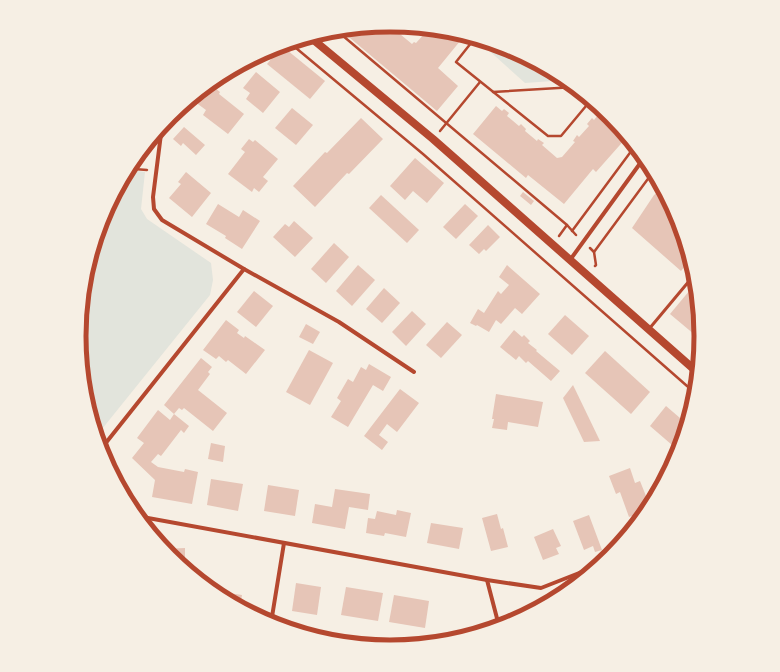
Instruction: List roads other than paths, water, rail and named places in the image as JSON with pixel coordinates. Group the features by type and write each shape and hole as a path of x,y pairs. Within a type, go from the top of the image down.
{"main road":[{"path":"315,41 433,139 692,367"}],"street":[{"path":"161,136 153,196 154,209 162,220 244,269 339,322 414,372"},
{"path":"570,260 640,163"},
{"path":"106,443 244,269"},
{"path":"147,518 487,580 541,588 581,572"},
{"path":"272,616 284,543"},
{"path":"487,580 498,620"}],"lane":[{"path":"649,329 689,281"}]}
